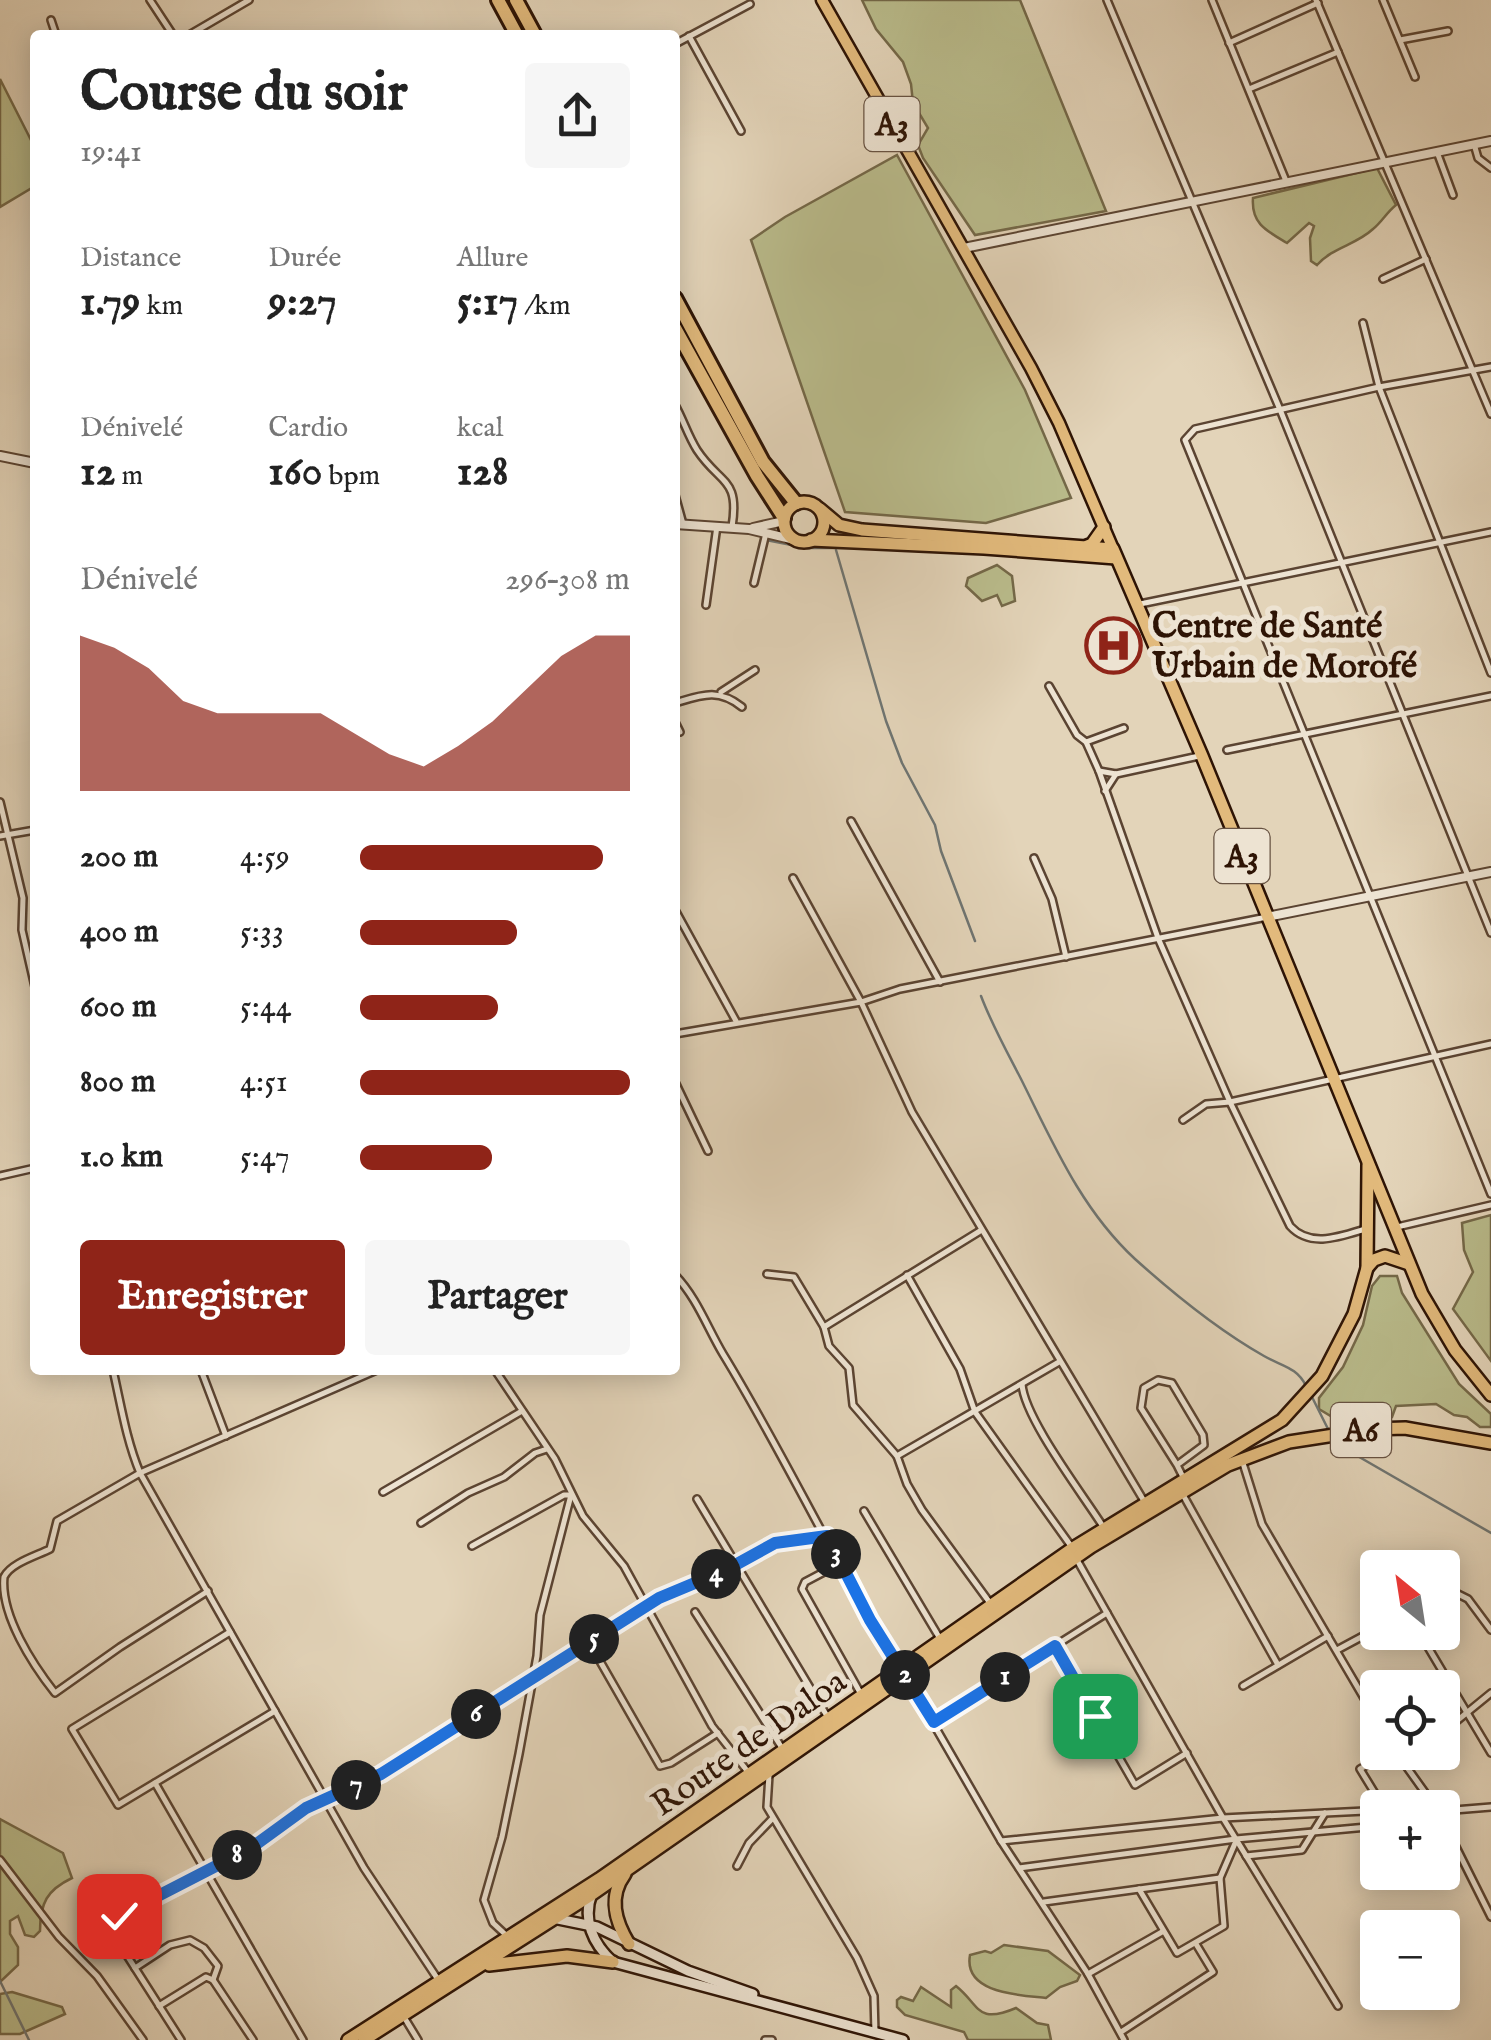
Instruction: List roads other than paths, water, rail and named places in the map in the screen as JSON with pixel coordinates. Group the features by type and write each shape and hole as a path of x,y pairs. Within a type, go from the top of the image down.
{"highway":[{"path":"498,0 514,30"},
{"path":"516,0 531,30"},
{"path":"680,307 763,462 796,503"},
{"path":"680,337 784,519 786,531 795,540 1115,553"},
{"path":"784,519 796,503 809,502 839,525 1085,553 1125,578"},
{"path":"811,540 823,527 820,509"},
{"path":"1085,553 1104,527"},
{"name":"A3","path":"1115,553 1409,1264 1437,1322 1491,1395"},
{"name":"A6","path":"1367,1268 1368,1165"},
{"path":"1367,1268 1385,1256 1409,1264"},
{"name":"Route de Daloa","path":"348,2040 542,1918 828,1718 904,1672 992,1606 1239,1454 1310,1392 1344,1338 1367,1268"},
{"name":"A6","path":"1239,1454 1373,1429 1405,1428 1488,1440"},
{"name":"Route de Daloa","path":"480,1966 769,1772 1105,1529 1183,1486"},
{"path":"629,1944 618,1924 614,1905 620,1879 630,1868"},
{"path":"480,1966 567,1956 613,1962"},
{"name":"A6","path":"364,2040 480,1966"}],"main road":[{"name":"A3","path":"822,0 1059,423 1115,553"},
{"path":"599,1879 591,1895 589,1924 598,1946 613,1962 903,2040"},
{"path":"542,1918 589,1924 688,1971 821,2018"}],"street":[{"path":"150,0 170,30"},
{"path":"198,30 249,0"},
{"path":"1107,0 1281,412 1491,933"},
{"path":"1212,0 1288,184"},
{"path":"1382,0 1416,78"},
{"path":"1229,42 1317,2 1491,414"},
{"path":"680,41 750,4"},
{"path":"51,20 54,30"},
{"path":"1400,40 1448,32"},
{"path":"689,36 741,131"},
{"path":"1249,90 1339,51"},
{"path":"964,248 1491,141"},
{"path":"1474,144 1478,158 1491,168"},
{"path":"1438,152 1453,195"},
{"path":"1384,280 1426,259"},
{"path":"1363,323 1378,387 1491,673"},
{"path":"1491,367 1378,387 1195,429 1185,440 1491,1194"},
{"path":"680,416 695,447 730,488 736,504 732,527"},
{"path":"0,456 30,463"},
{"path":"748,529 784,519"},
{"path":"680,524 748,529 795,540"},
{"path":"706,605 717,526"},
{"path":"1137,605 1491,532"},
{"path":"754,583 766,533"},
{"path":"718,694 755,670"},
{"path":"1050,686 1077,735 1086,742 1099,771 1158,938 1290,1226 1300,1238 1334,1238 1368,1228"},
{"path":"680,701 702,694 718,694 742,707"},
{"path":"1227,750 1491,696"},
{"path":"1086,742 1124,728"},
{"path":"1099,771 1116,774 1202,756"},
{"path":"1106,791 1116,774"},
{"path":"0,802 4,836 23,898 22,930 30,964"},
{"path":"850,822 940,982"},
{"path":"4,836 30,831"},
{"path":"1034,858 1052,899 1066,957"},
{"path":"680,1033 861,1002 900,989 1491,872"},
{"path":"793,878 861,1002 912,1112 1145,1504"},
{"path":"680,919 736,1021"},
{"path":"1182,1120 1206,1104 1491,1044"},
{"path":"680,1092 708,1151"},
{"path":"0,1176 30,1169"},
{"path":"1394,1228 1491,1205"},
{"path":"824,1327 980,1231"},
{"path":"767,1274 794,1277 824,1327 830,1346 849,1368 853,1406 897,1456 922,1510 992,1606"},
{"path":"907,1275 960,1368 975,1412 1074,1553 1223,1818 1338,2006"},
{"path":"680,1282 699,1307 870,1620 934,1722 1001,1841 1088,1974 1124,2040"},
{"path":"897,1456 1060,1362"},
{"path":"114,1375 124,1406 127,1441 140,1473 364,1868 440,1982"},
{"path":"203,1375 226,1436"},
{"path":"208,1591 55,1693 14,1642 0,1611 3,1578 14,1567 50,1549 57,1521 140,1473 366,1375"},
{"path":"498,1375 567,1481 584,1516 624,1566 718,1734 750,1774"},
{"path":"1177,1466 1204,1444 1203,1435 1172,1383 1158,1380 1144,1388 1141,1408 1177,1466 1183,1486 1278,1665"},
{"path":"1022,1384 1034,1418 1105,1529"},
{"path":"384,1492 522,1411"},
{"path":"421,1522 547,1449"},
{"path":"1239,1454 1262,1524 1360,1690"},
{"path":"472,1546 571,1495"},
{"path":"509,1938 493,1923 484,1900 502,1837 537,1656 540,1615 571,1495"},
{"path":"696,1499 828,1718"},
{"path":"864,1511 941,1641"},
{"path":"180,2040 112,1932 112,1924 119,1916 251,1848 289,1818 324,1798 381,1774 647,1605 775,1543 827,1536"},
{"path":"840,1563 804,1582 802,1588 862,1696"},
{"path":"1460,1595 1468,1599 1491,1630"},
{"path":"695,1612 784,1750"},
{"path":"934,1722 1107,1613"},
{"path":"231,1631 72,1728 118,1805 275,1711"},
{"path":"1243,1686 1328,1636"},
{"path":"1337,1650 1360,1638"},
{"path":"590,1642 660,1766 671,1764 718,1734"},
{"path":"1055,1646 1135,1785 1187,1753"},
{"path":"1430,1650 1491,1754"},
{"path":"1460,1718 1491,1693"},
{"path":"1001,1841 1223,1818 1364,1810 1378,1800 1361,1770"},
{"path":"769,1772 766,1798 772,1818 856,1958 874,1996 882,2036"},
{"path":"154,1783 303,2040"},
{"path":"1460,1812 1491,1807"},
{"path":"1246,1856 1302,1850 1325,1813"},
{"path":"737,1866 750,1843 772,1818"},
{"path":"1019,1868 1236,1839 1360,1828"},
{"path":"1140,1889 1177,1954 1224,1926 1220,1878 1236,1839"},
{"path":"1460,1852 1491,1917"},
{"path":"0,1860 59,1938 97,1976 143,2040"},
{"path":"1043,1902 1220,1878"},
{"path":"1088,1974 1162,1932"},
{"path":"134,1968 170,1946 190,1940 214,1958 218,1966 214,1980"},
{"path":"1120,2032 1212,1972 1196,1943"},
{"path":"158,2006 206,1977 214,1980 253,2040"},
{"path":"403,2016 418,2040"}],"waterway":[{"path":"766,540 807,548 867,548"},
{"path":"836,550 886,721 902,763 935,825 975,941"},
{"path":"981,996 1057,1151 1116,1240 1197,1311 1247,1346 1293,1371 1306,1386"},
{"path":"1310,1393 1329,1431"},
{"path":"1332,1438 1491,1533"},
{"path":"0,1981 29,2040"}],"place":[{"name":"Centre de Santé Urbain de Morofé","path":"1113,645"}]}
